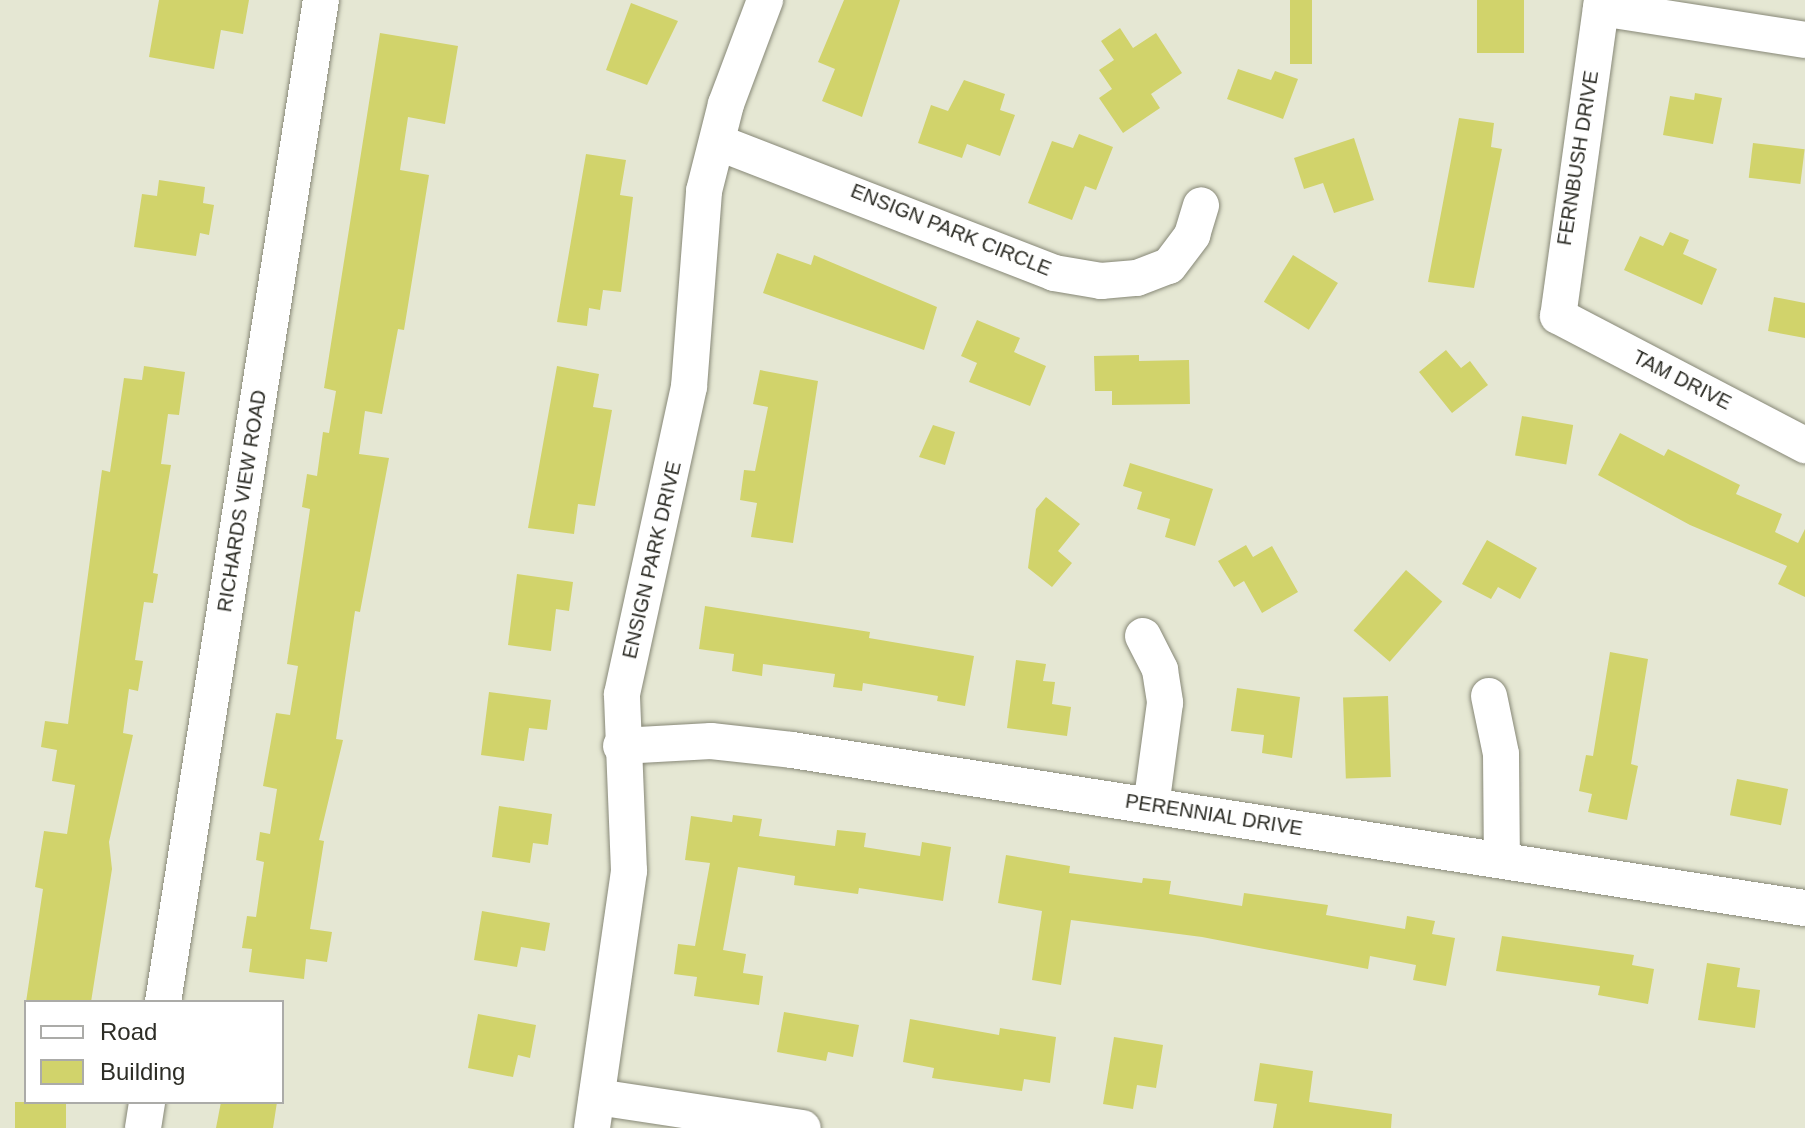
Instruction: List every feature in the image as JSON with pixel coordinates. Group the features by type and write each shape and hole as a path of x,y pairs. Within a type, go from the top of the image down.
{"street":[{"name":"RICHARDS VIEW ROAD","path":"163,1000 321,0"},
{"name":"ENSIGN PARK DRIVE","path":"595,1113 629,871 621,746 631,644 664,518 689,387 704,191 726,104 765,0"},
{"path":"1601,4 1805,40"},
{"name":"FERNBUSH DRIVE","path":"1558,316 1601,4"},
{"name":"ENSIGN PARK CIRCLE","path":"717,142 1054,273 1101,281 1137,278 1169,266 1192,235 1201,205"},
{"name":"TAM DRIVE","path":"1558,316 1805,445"},
{"path":"1143,636 1160,670 1165,703 1151,806"},
{"path":"1489,696 1501,754 1502,860"},
{"name":"PERENNIAL DRIVE","path":"621,746 711,741 792,750 1805,908"},
{"path":"143,1128 147,1104"},
{"path":"595,1113 803,1128"}],"building":[{"path":"159,0 249,0 243,34 221,30 214,69 149,57"},
{"path":"844,0 900,0 862,117 822,101 835,69 818,62"},
{"path":"1290,0 1312,0 1312,64 1290,64"},
{"path":"1477,0 1524,0 1524,53 1477,53"},
{"path":"631,3 678,21 647,85 606,70"},
{"path":"1120,28 1133,48 1156,33 1182,73 1151,94 1160,108 1123,133 1099,98 1112,89 1099,70 1114,60 1101,41"},
{"path":"380,33 458,46 445,124 408,117 400,170 429,175 404,330 398,329 382,414 365,411 359,454 389,458 360,612 355,611 336,739 343,740 319,840 324,841 310,929 332,932 327,962 306,959 304,979 249,972 252,949 242,948 247,916 256,917 264,862 256,860 260,832 270,834 277,789 263,786 276,713 290,715 298,666 287,664 310,509 302,507 307,474 317,476 323,432 329,433 336,391 324,388"},
{"path":"1238,69 1271,80 1275,71 1298,79 1283,119 1227,99"},
{"path":"964,80 1005,94 1000,110 1015,115 1000,156 967,144 962,158 918,143 931,105 948,111"},
{"path":"1695,93 1722,98 1713,144 1663,135 1670,96 1694,100"},
{"path":"1459,118 1494,123 1491,147 1502,149 1474,288 1428,282"},
{"path":"1079,134 1113,147 1096,190 1085,186 1072,220 1028,203 1052,141 1073,148"},
{"path":"1354,138 1374,200 1334,213 1323,183 1304,189 1294,158"},
{"path":"1753,143 1805,149 1800,184 1749,178"},
{"path":"586,154 626,160 620,195 633,197 621,292 603,290 600,310 589,308 587,326 557,322"},
{"path":"159,180 205,187 203,203 214,205 209,235 200,233 196,256 134,247 142,194 157,196"},
{"path":"1670,232 1689,240 1683,254 1717,269 1702,305 1624,270 1640,236 1663,246"},
{"path":"777,253 811,265 814,255 937,307 924,350 763,293"},
{"path":"1293,255 1338,283 1309,330 1264,302"},
{"path":"1774,297 1805,303 1805,338 1768,331"},
{"path":"977,320 1020,338 1014,352 1046,366 1030,406 969,382 977,363 961,356"},
{"path":"1446,350 1461,368 1470,361 1488,385 1452,413 1419,372"},
{"path":"1139,355 1139,361 1189,360 1190,404 1112,405 1112,391 1095,391 1094,356"},
{"path":"144,366 185,372 179,415 168,414 161,464 171,465 153,573 158,574 153,603 144,602 135,660 143,661 138,691 129,689 123,733 133,735 109,842 112,869 91,1000 26,1000 43,889 35,887 44,831 67,834 75,785 52,781 57,750 41,747 45,721 68,724 102,470 110,472 124,378 142,380"},
{"path":"557,366 599,374 593,407 612,410 595,506 578,504 574,534 528,528"},
{"path":"760,370 818,381 793,543 751,537 757,503 740,500 744,470 755,471 768,407 753,404"},
{"path":"1522,416 1573,425 1566,464 1515,455"},
{"path":"933,425 955,432 945,465 919,457"},
{"path":"1620,433 1664,456 1668,449 1740,485 1736,494 1782,514 1775,532 1798,543 1805,529 1805,597 1778,584 1787,566 1690,525 1598,475"},
{"path":"1130,463 1213,489 1195,546 1165,537 1170,519 1137,509 1142,492 1123,486"},
{"path":"1046,497 1080,524 1058,551 1072,563 1052,587 1028,568 1036,509"},
{"path":"1487,540 1537,568 1520,599 1498,587 1491,599 1462,584"},
{"path":"1246,545 1253,557 1272,546 1298,592 1262,613 1244,581 1234,587 1218,561"},
{"path":"1406,570 1442,601 1390,662 1354,630"},
{"path":"517,574 573,582 569,611 556,609 551,651 508,645"},
{"path":"705,606 870,632 869,638 974,656 965,706 937,701 938,696 863,683 862,691 833,687 835,674 763,664 762,676 732,671 734,654 699,649"},
{"path":"1610,652 1648,659 1631,764 1638,766 1627,820 1588,812 1592,794 1579,791 1586,755 1593,756"},
{"path":"1016,660 1046,664 1043,681 1055,682 1052,704 1071,707 1067,736 1007,728"},
{"path":"1237,688 1300,697 1292,758 1262,753 1264,735 1231,731"},
{"path":"489,692 551,700 547,730 529,728 524,761 481,755"},
{"path":"1388,696 1391,777 1346,779 1343,698"},
{"path":"1737,779 1788,789 1781,825 1730,815"},
{"path":"499,806 552,814 548,845 533,843 530,863 492,857"},
{"path":"733,815 762,819 759,836 835,846 837,830 866,833 864,847 920,856 922,842 951,847 943,901 859,888 858,894 794,885 795,876 738,867 723,950 746,954 743,973 763,976 759,1005 694,996 697,977 674,974 678,944 695,946 710,863 685,860 691,816 732,822"},
{"path":"1006,855 1070,866 1069,873 1142,883 1143,878 1171,881 1169,894 1242,906 1244,893 1328,905 1326,915 1405,929 1407,916 1435,921 1432,934 1455,938 1446,986 1413,980 1416,965 1370,956 1368,969 1202,937 1071,920 1061,985 1032,980 1042,911 998,903"},
{"path":"482,911 550,923 545,951 521,947 517,967 474,960"},
{"path":"1502,936 1634,955 1632,965 1654,969 1648,1004 1598,995 1600,986 1496,971"},
{"path":"1707,963 1740,968 1737,987 1760,990 1755,1028 1698,1020"},
{"path":"784,1012 859,1025 853,1057 828,1052 826,1061 777,1052"},
{"path":"478,1014 536,1025 530,1058 518,1055 513,1077 468,1068"},
{"path":"910,1019 999,1035 1000,1028 1056,1037 1050,1083 1024,1079 1022,1091 932,1078 934,1068 903,1062"},
{"path":"1114,1037 1163,1045 1156,1088 1137,1085 1133,1109 1103,1104"},
{"path":"1260,1063 1313,1071 1309,1102 1392,1114 1391,1128 1273,1128 1277,1104 1254,1101"},
{"path":"15,1102 66,1104 66,1128 15,1128"},
{"path":"221,1104 277,1104 273,1128 216,1128"}]}
